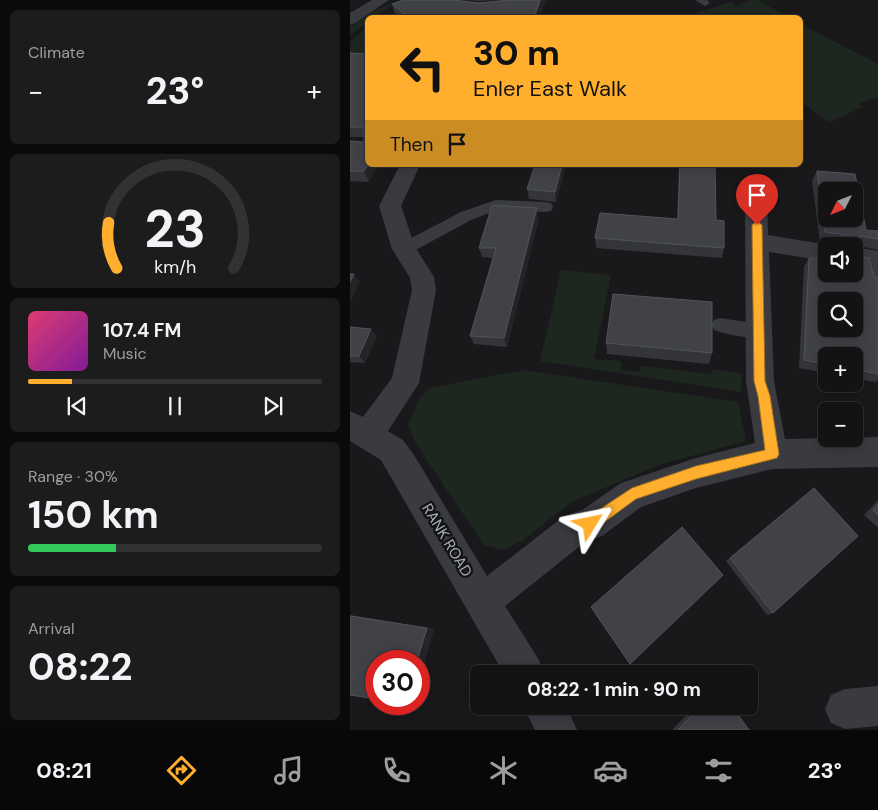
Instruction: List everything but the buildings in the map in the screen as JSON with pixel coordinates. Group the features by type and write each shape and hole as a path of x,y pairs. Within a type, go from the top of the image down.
{"street":[{"path":"350,20 382,0"},
{"path":"359,430 405,383 424,290 422,277 404,249 390,206 409,167"},
{"path":"756,195 760,381 764,396 772,454"},
{"path":"757,242 818,251"},
{"path":"863,258 875,260 878,279"},
{"name":"RANK ROAD","path":"359,430 392,450 404,466 520,665"},
{"path":"483,601 576,528 590,524 632,494 696,473 772,454 878,452"},
{"path":"548,715 557,730"}],"lane":[{"path":"404,249 466,216 496,205 546,207"},
{"path":"720,325 758,330"}],"shaded area":[{"path":"751,0 758,0 785,15 697,15 695,13 732,2 737,6"},
{"path":"396,3 377,15 368,15 378,9"},
{"path":"365,17 365,24 350,35 350,27"},
{"path":"803,26 878,64 878,97 859,104 863,107 829,122 803,103"},
{"path":"365,29 365,54 350,53 350,42"},
{"path":"561,270 611,275 594,359 621,361 621,370 639,372 641,366 711,374 713,369 742,374 741,392 540,361"},
{"path":"523,370 738,402 746,441 662,464 573,501 522,541 502,550 484,545 416,444 408,425 420,397 430,388"}],"route":[{"path":"590,524 632,494 696,473 772,454 764,396 760,381 757,225"}]}
